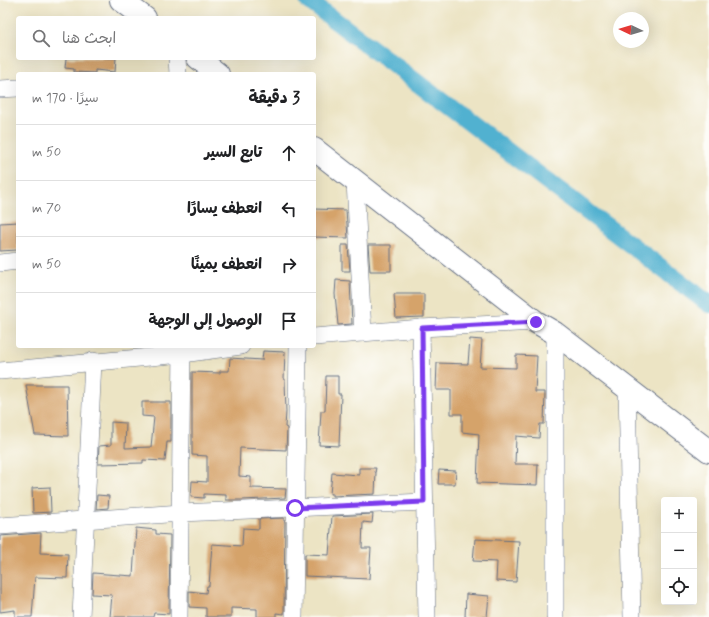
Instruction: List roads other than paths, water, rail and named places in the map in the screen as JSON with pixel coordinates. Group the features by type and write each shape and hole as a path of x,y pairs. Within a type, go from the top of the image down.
{"street":[{"path":"121,0 142,16"},
{"path":"177,60 178,72"},
{"path":"200,60 216,72"},
{"path":"0,89 16,88"},
{"path":"316,151 536,322 555,334 709,451"},
{"path":"355,181 363,333"},
{"path":"0,263 16,261"},
{"path":"316,338 422,328 536,322"},
{"path":"422,328 427,617"},
{"path":"555,334 555,617"},
{"path":"0,371 93,362 182,350 212,348"},
{"path":"294,617 298,348"},
{"path":"179,617 182,350"},
{"path":"81,617 93,362"},
{"path":"627,388 632,617"},
{"path":"0,526 181,513 424,502"}],"waterway":[{"path":"308,0 709,304"}]}
